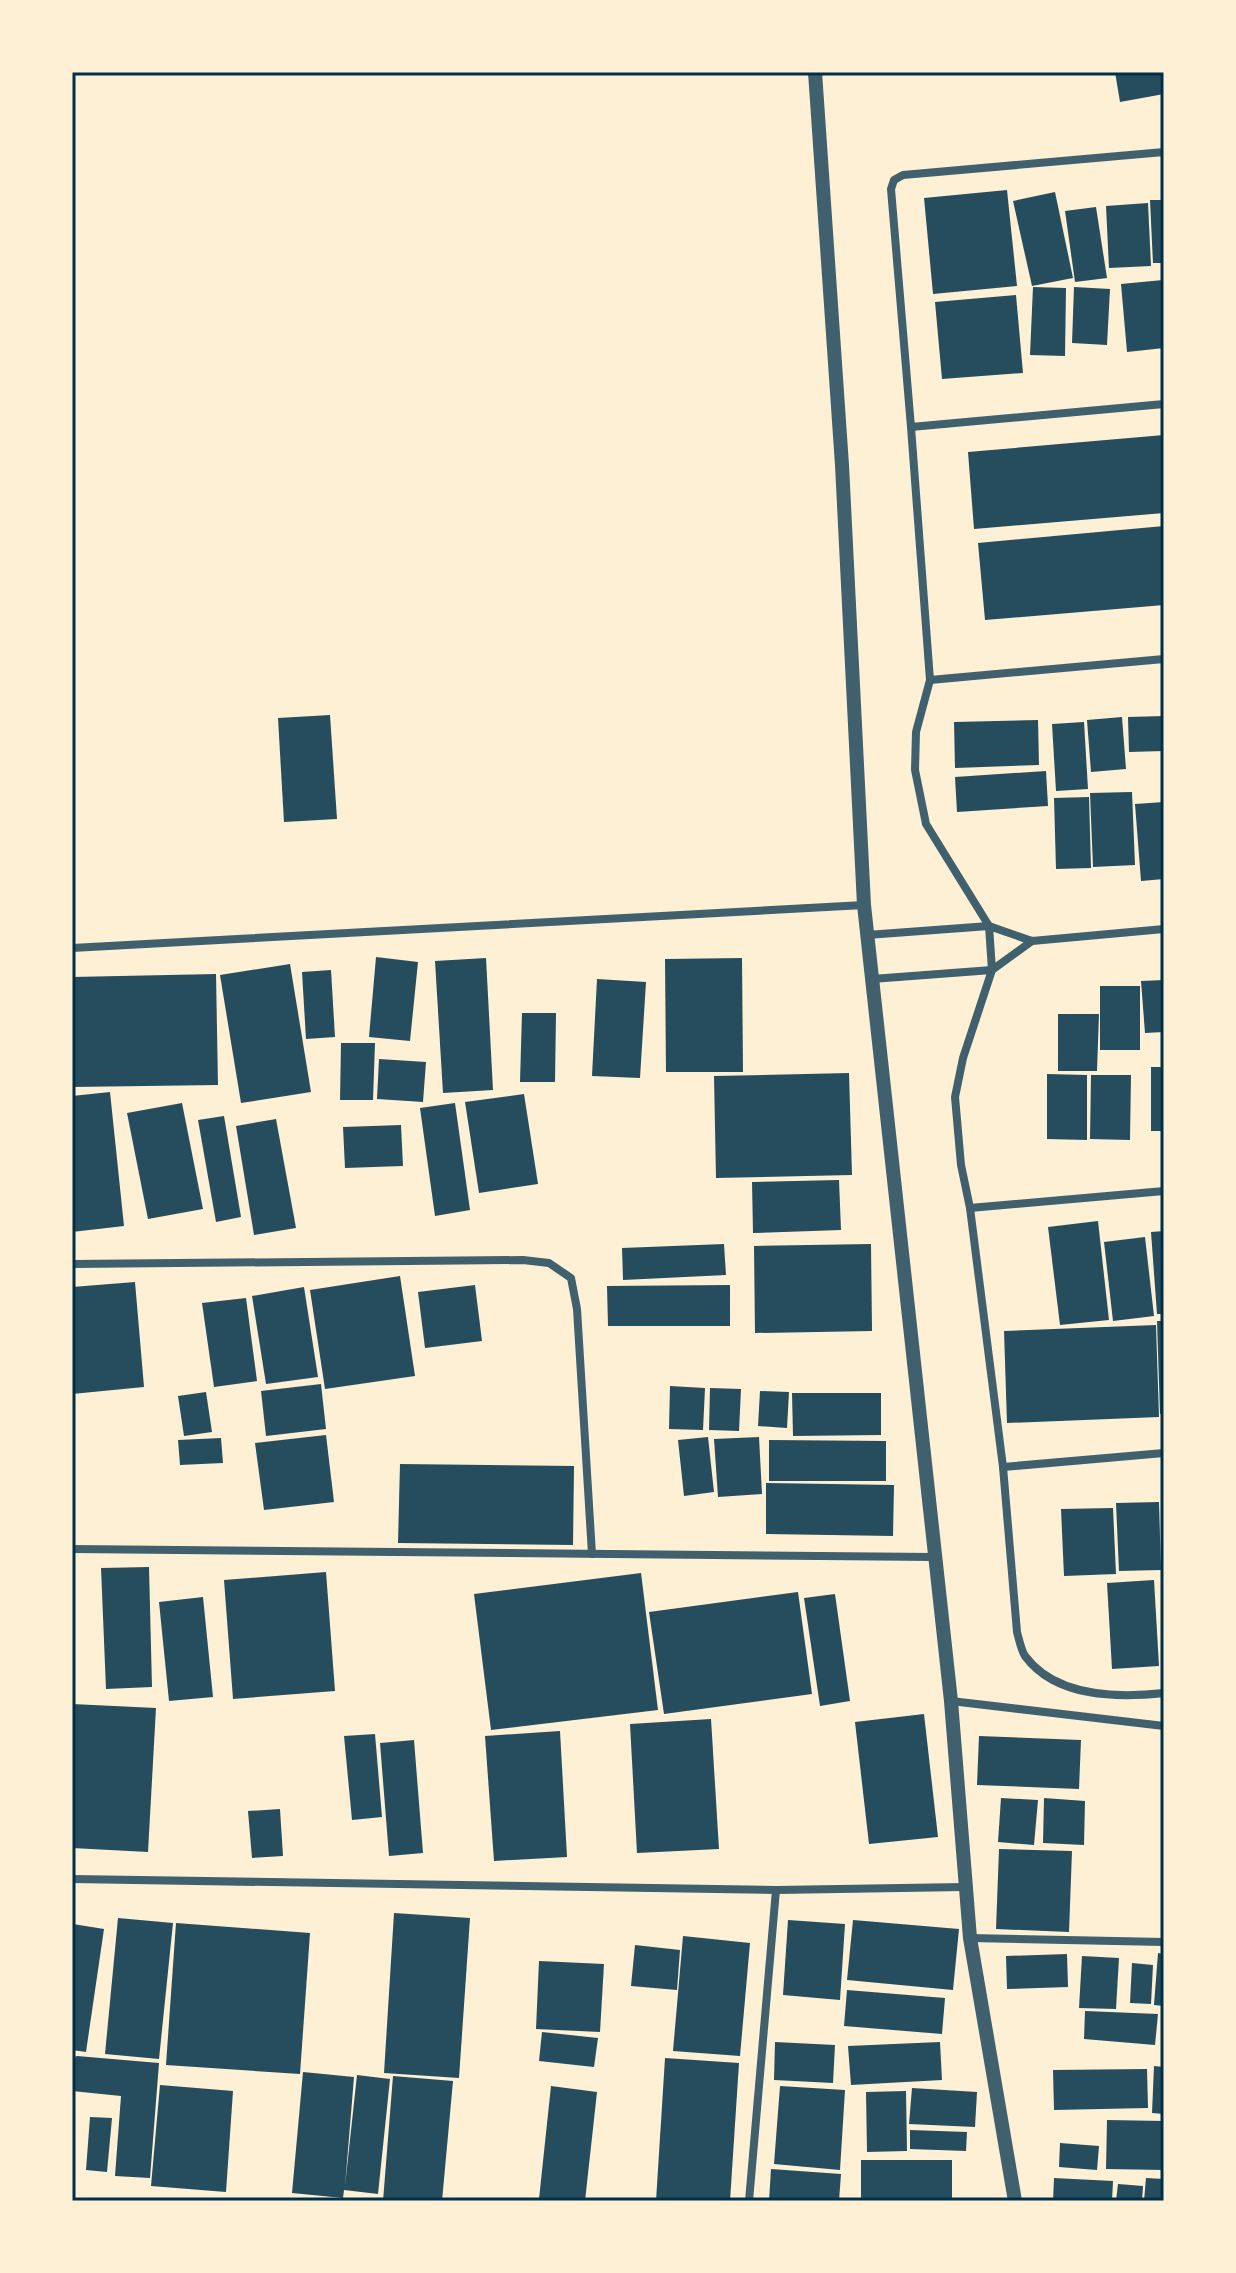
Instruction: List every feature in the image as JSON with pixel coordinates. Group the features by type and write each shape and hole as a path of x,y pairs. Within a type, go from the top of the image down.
{"street":[{"path":"815,72 842,465 864,905 951,1701 964,1887 1015,2201"},
{"path":"1164,152 903,175 894,180 891,189 930,680 916,732 915,770 926,824 989,926 992,970 955,1097 961,1165 970,1208 1003,1467 1017,1632 1025,1656 1062,1685 1118,1698 1164,1693"},
{"path":"911,427 1164,404"},
{"path":"930,680 1164,659"},
{"path":"72,948 864,905"},
{"path":"867,935 989,926 1032,941 1164,929"},
{"path":"872,979 992,970 1032,941"},
{"path":"970,1208 1164,1191"},
{"path":"72,1264 549,1263 571,1278 577,1309 592,1554"},
{"path":"1003,1467 1164,1453"},
{"path":"72,1549 934,1557"},
{"path":"951,1701 1164,1726"},
{"path":"72,1879 776,1890 964,1887"},
{"path":"749,2201 776,1890"},
{"path":"970,1938 1164,1942"}],"building":[{"path":"1115,72 1164,72 1164,94 1120,102"},
{"path":"1007,190 1017,286 933,294 924,198"},
{"path":"1055,192 1073,278 1032,286 1013,201"},
{"path":"1150,200 1164,200 1164,263 1153,263"},
{"path":"1148,203 1151,266 1109,268 1106,206"},
{"path":"1096,207 1107,278 1075,282 1065,211"},
{"path":"1163,280 1164,348 1127,352 1121,284"},
{"path":"1033,287 1066,288 1065,356 1030,355"},
{"path":"1074,287 1110,289 1107,345 1072,343"},
{"path":"1016,295 1023,373 942,379 935,302"},
{"path":"1164,435 1164,513 974,529 968,452"},
{"path":"1164,526 1164,605 985,620 978,543"},
{"path":"330,715 337,819 284,822 278,718"},
{"path":"1164,716 1164,751 1129,752 1128,717"},
{"path":"1122,717 1126,769 1091,772 1087,720"},
{"path":"1038,720 1039,765 955,768 954,722"},
{"path":"1084,722 1088,789 1056,791 1052,724"},
{"path":"1046,771 1048,806 957,812 955,777"},
{"path":"1132,792 1135,865 1093,867 1090,793"},
{"path":"1089,797 1091,868 1056,869 1054,798"},
{"path":"1164,802 1164,879 1141,881 1135,804"},
{"path":"376,957 418,962 410,1041 369,1037"},
{"path":"486,958 493,1090 443,1093 435,961"},
{"path":"742,958 743,1072 666,1072 665,959"},
{"path":"290,964 311,1092 241,1103 220,975"},
{"path":"331,970 335,1037 306,1039 302,972"},
{"path":"216,974 218,1085 72,1087 72,977"},
{"path":"597,979 646,982 640,1078 592,1076"},
{"path":"1164,980 1164,1032 1145,1033 1141,981"},
{"path":"1100,986 1140,986 1140,1050 1100,1050"},
{"path":"522,1013 556,1013 555,1082 520,1082"},
{"path":"1058,1014 1099,1014 1097,1071 1058,1071"},
{"path":"341,1043 375,1043 373,1100 340,1100"},
{"path":"379,1059 426,1062 423,1102 377,1099"},
{"path":"1151,1067 1164,1067 1164,1131 1151,1131"},
{"path":"849,1073 852,1175 716,1178 714,1076"},
{"path":"1047,1074 1087,1075 1087,1140 1047,1139"},
{"path":"1091,1075 1131,1075 1130,1140 1090,1139"},
{"path":"110,1092 124,1226 72,1232 72,1096"},
{"path":"524,1094 538,1184 479,1193 465,1102"},
{"path":"182,1103 203,1209 148,1219 127,1113"},
{"path":"455,1103 470,1210 435,1216 420,1108"},
{"path":"224,1116 241,1217 216,1222 198,1120"},
{"path":"276,1119 296,1228 254,1235 236,1126"},
{"path":"401,1125 403,1166 345,1168 343,1127"},
{"path":"839,1180 841,1230 753,1233 752,1182"},
{"path":"1098,1221 1109,1320 1060,1325 1048,1227"},
{"path":"1164,1231 1164,1314 1157,1314 1151,1232"},
{"path":"1145,1237 1154,1316 1113,1321 1104,1242"},
{"path":"724,1244 726,1275 623,1280 622,1248"},
{"path":"871,1244 872,1331 755,1333 754,1246"},
{"path":"400,1276 415,1376 325,1389 310,1290"},
{"path":"135,1282 144,1387 72,1394 72,1287"},
{"path":"475,1285 482,1341 425,1348 418,1292"},
{"path":"730,1285 730,1326 608,1326 607,1286"},
{"path":"304,1287 318,1377 266,1384 252,1296"},
{"path":"246,1298 257,1381 214,1387 202,1303"},
{"path":"1157,1321 1164,1321 1164,1413 1160,1414"},
{"path":"1156,1325 1159,1417 1007,1423 1004,1331"},
{"path":"321,1384 326,1429 266,1436 261,1391"},
{"path":"670,1386 705,1388 703,1430 669,1429"},
{"path":"710,1388 741,1389 739,1431 709,1430"},
{"path":"760,1391 789,1392 787,1428 758,1426"},
{"path":"206,1392 212,1432 184,1436 178,1396"},
{"path":"792,1393 881,1393 881,1435 793,1436"},
{"path":"326,1435 334,1502 264,1510 255,1443"},
{"path":"708,1437 714,1492 684,1496 678,1440"},
{"path":"759,1437 762,1494 718,1497 714,1439"},
{"path":"221,1438 223,1463 180,1465 178,1440"},
{"path":"769,1440 886,1441 886,1481 769,1481"},
{"path":"400,1464 574,1466 573,1545 398,1543"},
{"path":"766,1483 894,1485 893,1536 766,1534"},
{"path":"1159,1502 1161,1570 1119,1571 1116,1503"},
{"path":"1113,1508 1116,1574 1064,1576 1061,1509"},
{"path":"149,1567 152,1687 106,1689 101,1568"},
{"path":"326,1572 335,1691 233,1699 224,1580"},
{"path":"641,1573 658,1710 491,1730 474,1594"},
{"path":"1154,1580 1159,1666 1112,1669 1107,1583"},
{"path":"798,1592 812,1694 664,1714 649,1612"},
{"path":"835,1594 850,1701 820,1706 804,1598"},
{"path":"203,1597 213,1697 169,1701 159,1602"},
{"path":"72,1704 156,1708 148,1852 72,1848"},
{"path":"924,1714 938,1837 869,1844 855,1722"},
{"path":"711,1719 719,1849 637,1853 630,1724"},
{"path":"560,1731 567,1857 494,1861 485,1736"},
{"path":"375,1734 382,1817 352,1820 344,1736"},
{"path":"979,1736 1081,1740 1079,1789 977,1785"},
{"path":"414,1740 423,1853 389,1856 380,1743"},
{"path":"1001,1798 1038,1800 1034,1845 998,1842"},
{"path":"1044,1798 1085,1801 1084,1845 1043,1843"},
{"path":"280,1809 283,1856 252,1858 248,1811"},
{"path":"999,1849 1072,1851 1069,1932 996,1929"},
{"path":"394,1913 470,1918 459,2078 384,2073"},
{"path":"118,1918 173,1923 159,2059 105,2054"},
{"path":"788,1920 845,1924 840,2000 783,1995"},
{"path":"853,1920 959,1929 953,1990 847,1980"},
{"path":"176,1923 310,1933 300,2074 166,2065"},
{"path":"73,1924 104,1929 86,2052 72,2050"},
{"path":"683,1936 750,1943 740,2056 673,2051"},
{"path":"635,1945 680,1950 677,1990 631,1986"},
{"path":"1158,1953 1164,1954 1164,2006 1154,2005"},
{"path":"1067,1954 1068,1987 1007,1989 1006,1956"},
{"path":"1082,1956 1119,1958 1116,2009 1079,2008"},
{"path":"539,1961 604,1964 600,2032 536,2029"},
{"path":"1132,1963 1153,1965 1151,2004 1130,2003"},
{"path":"847,1990 945,1998 942,2034 844,2026"},
{"path":"1085,2011 1158,2014 1155,2045 1084,2039"},
{"path":"542,2032 598,2038 594,2067 539,2061"},
{"path":"775,2042 835,2045 833,2083 774,2080"},
{"path":"940,2042 942,2080 851,2085 848,2046"},
{"path":"72,2058 159,2063 150,2178 115,2176 121,2096 72,2091"},
{"path":"665,2058 739,2063 730,2201 656,2201"},
{"path":"1154,2066 1164,2067 1164,2114 1152,2113"},
{"path":"1147,2069 1148,2108 1054,2110 1053,2070"},
{"path":"303,2072 354,2077 345,2186 357,2075 390,2079 378,2194 344,2190 343,2198 292,2193"},
{"path":"393,2076 453,2081 442,2201 383,2201"},
{"path":"160,2085 233,2091 226,2192 151,2186"},
{"path":"551,2086 597,2092 585,2201 539,2199"},
{"path":"780,2086 845,2090 840,2170 774,2164"},
{"path":"912,2088 977,2092 975,2127 909,2124"},
{"path":"906,2091 907,2151 867,2152 866,2092"},
{"path":"90,2117 112,2118 107,2172 86,2170"},
{"path":"1107,2120 1164,2121 1164,2170 1106,2169"},
{"path":"910,2130 967,2132 966,2151 910,2149"},
{"path":"1060,2143 1099,2146 1097,2170 1059,2167"},
{"path":"861,2160 952,2160 952,2201 861,2201"},
{"path":"771,2169 841,2174 839,2201 769,2201"},
{"path":"1054,2178 1113,2181 1112,2201 1053,2201"},
{"path":"1146,2178 1164,2179 1164,2201 1144,2201"},
{"path":"1118,2184 1143,2186 1142,2201 1116,2201"}]}
